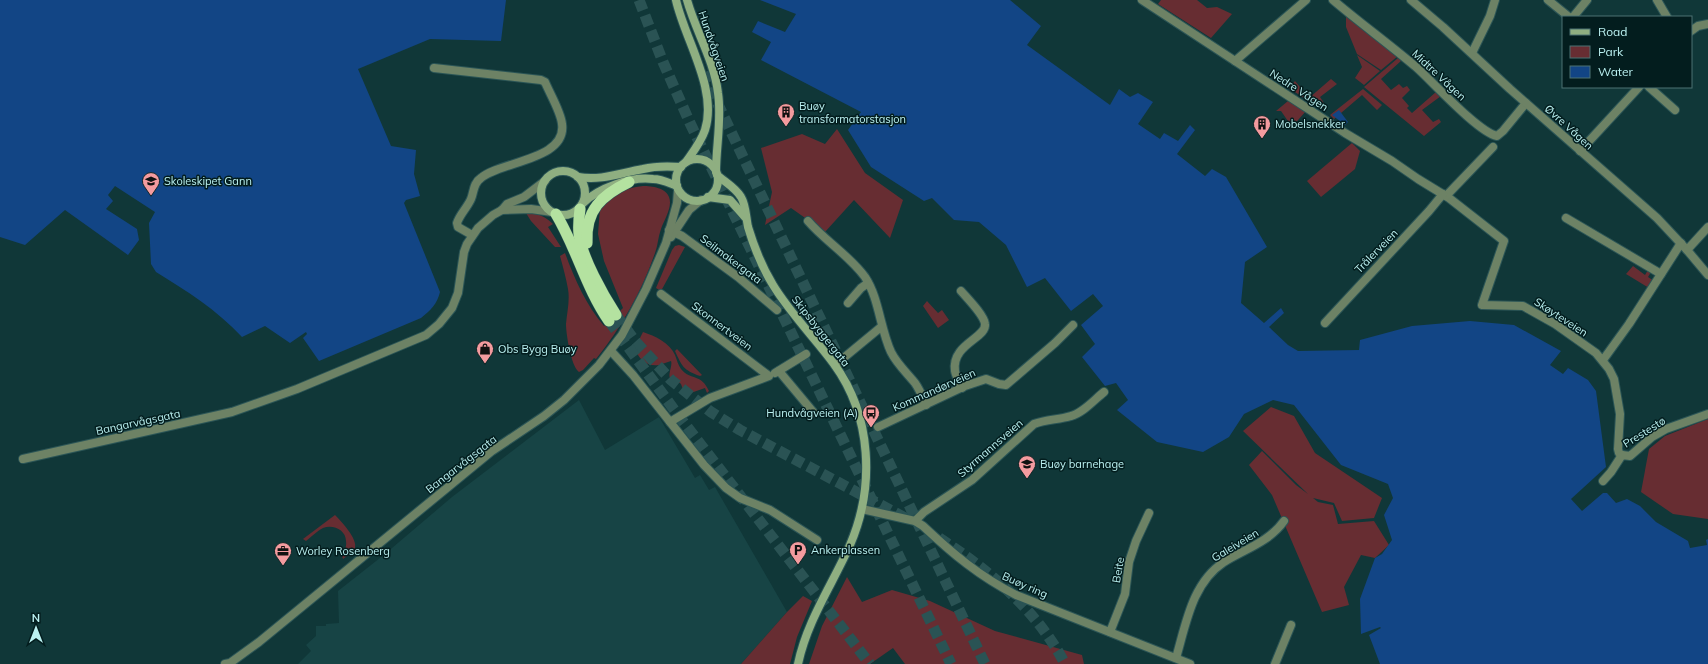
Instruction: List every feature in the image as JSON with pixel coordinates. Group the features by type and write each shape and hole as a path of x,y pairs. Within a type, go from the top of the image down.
{"highway":[{"path":"588,261 587,229 591,214 608,193 629,182"},
{"path":"554,213 570,239 593,294 612,318 588,261 580,235 581,206"}],"main road":[{"name":"Hundvågveien","path":"676,0 679,14 702,73 707,104 705,129 696,148 683,164"},
{"name":"Hundvågveien","path":"687,0 709,58 718,94 720,114 716,174"},
{"path":"578,177 598,179 643,168 671,166 700,159 712,166 716,174 716,186 713,192 705,198 688,198 678,188 653,178 639,179 597,191 581,206 568,215 554,213 546,208 541,194 545,181 557,172 564,171 572,173 578,177 583,183 585,190 581,206"},
{"path":"678,188 676,177 683,164"},
{"name":"Skipsbyggergata","path":"716,174 743,200 746,218 758,256 773,286 835,365 854,399 862,425 866,461 866,484 862,509 855,532 842,562 809,625 802,645 798,664"},
{"name":"Skipsbyggergata","path":"705,198 730,200 746,218"}],"street":[{"name":"Nedre Vågen","path":"1142,0 1345,133 1392,161 1444,195 1504,242 1489,288"},
{"path":"1235,61 1306,0"},
{"name":"Midtre Vågen","path":"1333,0 1395,50 1472,120 1491,135 1497,136 1503,131 1526,103"},
{"name":"Øvre Vågen","path":"1411,0 1657,218 1681,243 1708,275"},
{"path":"1472,53 1488,21 1495,0"},
{"path":"1548,0 1568,16"},
{"path":"1574,16 1587,0"},
{"path":"1657,0 1665,16"},
{"path":"1692,30 1698,26 1708,24"},
{"path":"434,68 541,80 545,82 562,123 561,138 551,148 522,161 490,172 480,178 475,184 472,198 457,223 458,227 472,235"},
{"path":"1580,151 1638,88"},
{"path":"1650,88 1675,110"},
{"path":"1444,195 1493,148"},
{"name":"Bangarvågsgata","path":"23,459 232,412 297,389 426,335 440,324 452,308 458,293 464,252 472,235 484,221 502,210 507,204 524,197 545,181"},
{"name":"Bangarvågsgata","path":"672,231 678,188"},
{"name":"Trålerveien","path":"1325,323 1444,195"},
{"name":"Bangarvågsgata","path":"225,664 235,660 259,642 492,451 544,416 564,400 611,351 640,303 672,231 689,210 705,198"},
{"name":"Bangarvågsgata","path":"502,210 531,209 554,213"},
{"path":"1566,218 1661,274"},
{"path":"808,221 843,253 860,271 868,283 877,308 881,326 896,360 917,387 926,405"},
{"path":"1687,250 1708,227"},
{"name":"Seilmakergata","path":"672,231 689,240 738,276 777,310"},
{"path":"1603,360 1629,324 1681,243"},
{"path":"848,303 861,288 868,283"},
{"name":"Skøyteveien","path":"1489,288 1482,305 1523,306 1538,314 1596,353 1603,360 1614,379 1617,390 1620,414 1618,449 1619,453 1622,455"},
{"path":"961,291 983,319 985,326 982,331 960,350 956,357 955,372 962,388"},
{"name":"Skonnertveien","path":"662,294 769,376"},
{"name":"Kommandørveien","path":"878,427 962,388 986,379 1006,385 1055,343 1073,325"},
{"path":"835,365 881,326"},
{"path":"611,351 633,375 713,475 732,494 750,503 770,510 817,540"},
{"path":"670,422 710,398 779,372 806,354"},
{"path":"779,372 814,413"},
{"name":"Styrmannsveien","path":"914,520 972,480 1034,424 1044,420 1071,416 1104,392"},
{"name":"Prestestø","path":"1603,481 1622,455 1630,456 1652,437 1666,429 1708,414"},
{"name":"Buøy ring","path":"862,509 914,520 923,526 969,567 989,581 1016,595 1190,664"},
{"name":"Beite","path":"1110,632 1125,594 1129,562 1136,541 1150,513"},
{"name":"Galeiveien","path":"1176,658 1188,615 1199,589 1210,575 1224,562 1273,534 1284,521"},
{"path":"1275,664 1291,625"}],"shaded area":[{"path":"579,400 605,450 659,417 695,478 700,475 709,490 715,487 787,612 741,664 298,664 311,651 306,645 316,636 316,626 326,626 326,624 339,623 338,591 385,554 452,497"}],"green space":[{"path":"1161,0 1197,0 1207,8 1217,7 1232,14 1211,38 1158,4"},
{"path":"1346,14 1398,56 1381,70 1357,54 1346,27"},
{"path":"1357,55 1380,71 1364,85 1355,78 1362,67"},
{"path":"1398,58 1401,61 1381,79 1391,90 1399,84 1403,88 1407,86 1410,90 1402,98 1409,106 1407,108 1412,113 1436,92 1441,96 1422,110 1433,122 1439,119 1441,122 1424,136 1364,87"},
{"path":"1331,79 1337,84 1320,97 1326,106 1322,110 1289,88 1295,81 1309,98"},
{"path":"1363,89 1382,105 1377,110 1362,95 1334,119 1330,115"},
{"path":"1288,101 1306,111 1291,128 1281,111 1276,111"},
{"path":"837,129 865,173 903,200 890,238 854,200 825,232 791,208 765,225 772,192 761,148 802,134 825,144"},
{"path":"1352,143 1360,151 1355,169 1321,197 1307,181"},
{"path":"643,186 654,187 665,191 670,201 669,209 660,232 655,253 644,281 630,309 614,335 596,359 594,358 583,370 579,372 576,369 571,357 568,342 566,324 569,293 560,256 565,253 582,292 592,310 604,326 623,308 604,261 598,234 600,208 610,199 625,190"},
{"path":"526,213 541,216 553,224 548,227 561,247 555,247 531,221"},
{"path":"679,245 685,247 661,291 656,288 672,250 675,246"},
{"path":"1633,266 1645,275 1648,270 1651,272 1648,277 1654,281 1649,288 1626,274"},
{"path":"927,301 938,313 942,310 949,320 938,328 923,306"},
{"path":"643,332 657,338 670,347 681,369 688,375 703,382 709,391 707,393 705,388 685,395 681,384 670,379 671,361 659,365 651,365 641,359 635,348"},
{"path":"677,349 702,375 700,376 694,374 684,367 675,351"},
{"path":"1271,407 1294,416 1315,453 1382,498 1374,518 1342,521 1334,503 1313,498 1318,502 1333,505 1338,524 1374,521 1389,545 1375,558 1361,555 1344,587 1349,605 1322,612 1272,495 1249,465 1262,451 1296,485 1308,494 1243,431"},
{"path":"1708,419 1708,519 1673,514 1641,492 1649,449 1665,436"},
{"path":"335,515 352,535 355,544 353,551 343,559 342,556 346,545 345,537 341,531 335,527 323,528 306,541 303,539"},
{"path":"847,577 862,602 892,590 930,601 995,631 1082,655 1084,664 905,664 893,648 870,664 809,664 822,626"},
{"path":"803,596 812,601 797,637 790,664 741,664 787,612"}],"water":[{"path":"0,0 506,0 501,41 430,39 358,69 391,146 416,150 414,174 420,196 406,200 404,203 440,292 433,306 421,318 319,361 303,338 307,334 306,332 290,343 265,326 242,337 212,310 156,272 151,264 149,223 155,212 115,186 108,195 113,201 106,209 137,229 139,240 128,255 65,210 25,245 0,237"},
{"path":"760,0 1010,0 1041,26 1027,45 1110,105 1119,89 1130,97 1138,93 1153,102 1138,124 1160,139 1164,133 1178,141 1190,125 1195,130 1177,154 1205,176 1212,169 1226,177 1267,247 1245,262 1241,303 1264,323 1281,308 1284,313 1269,327 1288,345 1298,351 1359,350 1360,340 1412,326 1470,321 1514,325 1561,351 1550,365 1563,374 1568,368 1588,380 1596,391 1606,467 1571,499 1582,511 1603,493 1607,493 1616,503 1627,499 1640,506 1656,522 1688,541 1690,548 1707,545 1706,540 1708,539 1708,664 1380,664 1369,635 1381,628 1380,627 1361,634 1360,599 1375,558 1382,554 1392,540 1384,515 1393,498 1388,484 1341,465 1294,405 1273,400 1244,414 1229,437 1203,452 1157,442 1117,410 1128,400 1116,383 1105,386 1082,357 1095,344 1081,325 1103,306 1093,294 1071,311 1045,278 1027,287 1006,245 979,222 954,220 932,198 924,201 871,167 848,130 861,112 761,60 771,42 752,32 758,21 785,32 796,14"},
{"path":"1339,110 1348,122 1345,125 1332,115"}],"tunnel":[{"path":"639,0 663,62 690,123 951,664"},
{"path":"703,73 985,664"},
{"path":"616,315 635,341 671,380 711,412 740,430 909,520"},
{"path":"609,321 681,419 870,664"},
{"path":"939,538 958,550 1010,593 1041,626 1054,644 1065,664"}],"place":[{"name":"Buøy transformatorstasjon","path":"786,127"},
{"name":"Mobelsnekker","path":"1262,139"},
{"name":"Skoleskipet Gann","path":"151,196"},
{"name":"Obs Bygg Buøy","path":"485,364"},
{"name":"Hundvågveien (A)","path":"871,428"},
{"name":"Buøy barnehage","path":"1027,479"},
{"name":"Ankerplassen","path":"798,565"},
{"name":"Worley Rosenberg","path":"283,566"}]}
